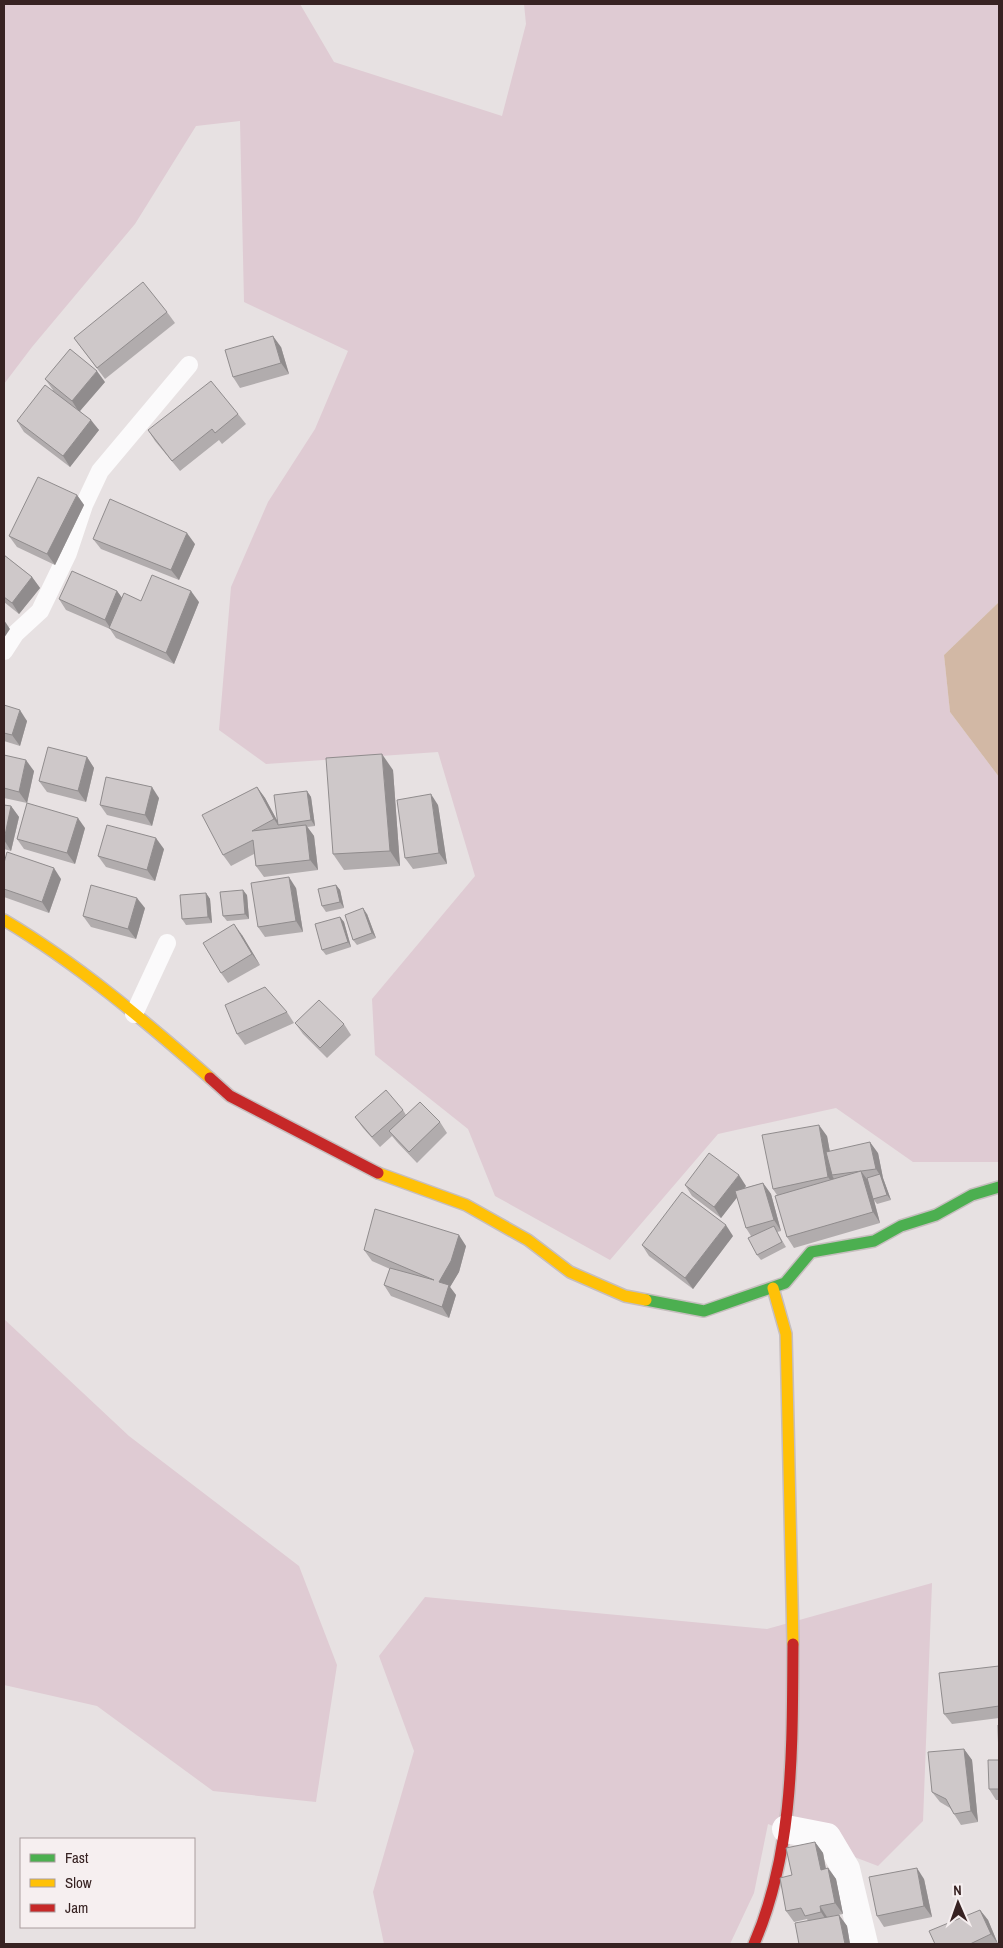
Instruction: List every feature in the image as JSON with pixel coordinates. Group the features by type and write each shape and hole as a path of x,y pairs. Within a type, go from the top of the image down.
{"street":[{"path":"4,920 43,943 134,1014 230,1096 378,1173 466,1205 528,1240 570,1272 625,1296 704,1311 784,1283 811,1252 874,1241 901,1226 936,1215 972,1195 999,1187"},
{"path":"754,1944 764,1922 783,1861 795,1648 786,1334 773,1288"},
{"path":"786,1828 827,1838 846,1869 864,1944"}],"lane":[{"path":"4,651 15,634 40,611 68,553 84,505 100,470 189,365"},
{"path":"134,1014 167,943"}],"shaded area":[{"path":"4,4 300,4 334,62 502,116 526,24 524,4 999,4 999,602 944,655 950,712 999,777 999,1162 913,1162 836,1108 718,1134 610,1260 495,1196 468,1129 375,1055 372,999 475,876 438,752 266,764 219,730 231,587 268,502 315,429 348,351 244,302 240,121 196,126 135,224 32,347 4,384"},
{"path":"999,602 999,777 950,712 944,655"},
{"path":"4,1319 129,1436 299,1566 337,1665 316,1802 213,1791 97,1706 4,1685"},
{"path":"932,1583 923,1821 878,1866 768,1824 754,1893 730,1944 384,1944 373,1892 414,1751 379,1656 425,1597 767,1629"}],"building":[{"path":"143,282 167,312 97,368 74,338"},
{"path":"273,336 281,363 233,377 225,350"},
{"path":"70,349 97,371 72,401 45,379"},
{"path":"211,381 238,414 215,433 212,429 172,461 148,430"},
{"path":"45,385 91,420 63,456 17,421"},
{"path":"38,477 77,495 47,554 9,536"},
{"path":"110,499 187,533 171,570 93,539"},
{"path":"4,555 32,577 12,603 4,597"},
{"path":"72,571 117,591 105,620 59,599"},
{"path":"152,575 191,591 166,653 109,628 124,593 141,601"},
{"path":"4,705 20,710 12,735 4,733"},
{"path":"48,747 87,757 78,791 39,781"},
{"path":"382,754 390,851 333,854 326,758"},
{"path":"4,755 26,760 19,792 4,788"},
{"path":"106,777 152,787 145,815 100,805"},
{"path":"257,787 274,819 252,831 306,825 310,860 256,866 253,840 223,855 202,815"},
{"path":"307,791 311,820 278,825 274,795"},
{"path":"431,794 439,853 405,858 397,800"},
{"path":"27,803 78,818 67,853 17,839"},
{"path":"4,805 11,806 4,840"},
{"path":"107,825 156,838 147,870 98,856"},
{"path":"7,852 54,868 42,902 4,889 4,863"},
{"path":"289,877 296,921 258,927 251,883"},
{"path":"91,885 137,898 128,929 83,916"},
{"path":"336,885 340,902 322,906 318,889"},
{"path":"243,890 245,914 223,916 220,892"},
{"path":"206,893 208,917 182,919 180,895"},
{"path":"363,908 372,933 353,940 345,915"},
{"path":"340,917 348,942 322,950 315,924"},
{"path":"234,924 252,954 221,973 203,943"},
{"path":"265,987 287,1012 237,1034 225,1005"},
{"path":"319,1000 344,1024 320,1048 295,1023"},
{"path":"386,1090 403,1110 372,1137 355,1117"},
{"path":"420,1102 440,1122 409,1152 389,1131"},
{"path":"819,1125 828,1177 773,1189 762,1135"},
{"path":"870,1142 876,1169 832,1175 826,1152"},
{"path":"709,1153 739,1175 714,1207 685,1185"},
{"path":"861,1171 873,1212 787,1237 775,1196"},
{"path":"880,1174 887,1195 873,1199 867,1178"},
{"path":"763,1183 774,1220 746,1228 735,1191"},
{"path":"682,1192 726,1225 685,1278 642,1245"},
{"path":"375,1209 459,1235 451,1261 439,1282 449,1285 442,1307 384,1285 390,1268 434,1280 364,1250"},
{"path":"774,1226 782,1242 757,1255 748,1238"},
{"path":"999,1666 999,1706 944,1714 939,1673"},
{"path":"998,1725 999,1725 999,1760"},
{"path":"964,1749 971,1811 954,1814 946,1799 932,1792 928,1752"},
{"path":"988,1760 999,1760 999,1789 989,1789"},
{"path":"815,1842 821,1870 828,1868 835,1903 820,1906 821,1912 805,1916 801,1908 786,1911 780,1878 792,1875 786,1848"},
{"path":"917,1868 924,1906 877,1916 869,1877"},
{"path":"980,1910 991,1934 970,1944 935,1944 929,1931"},
{"path":"839,1915 845,1944 799,1944 795,1923"}],"traffic: fast":[{"path":"646,1300 704,1311 785,1283 811,1252 874,1241 901,1226 936,1215 972,1195 999,1187"}],"traffic: slow":[{"path":"4,920 85,974 161,1035 210,1078"},
{"path":"378,1173 466,1205 528,1240 570,1272 625,1296 646,1300"},
{"path":"773,1288 786,1334 793,1644"}],"traffic: jam":[{"path":"210,1078 230,1096 378,1173"},
{"path":"754,1944 767,1908 784,1834 791,1758 793,1644"}]}
